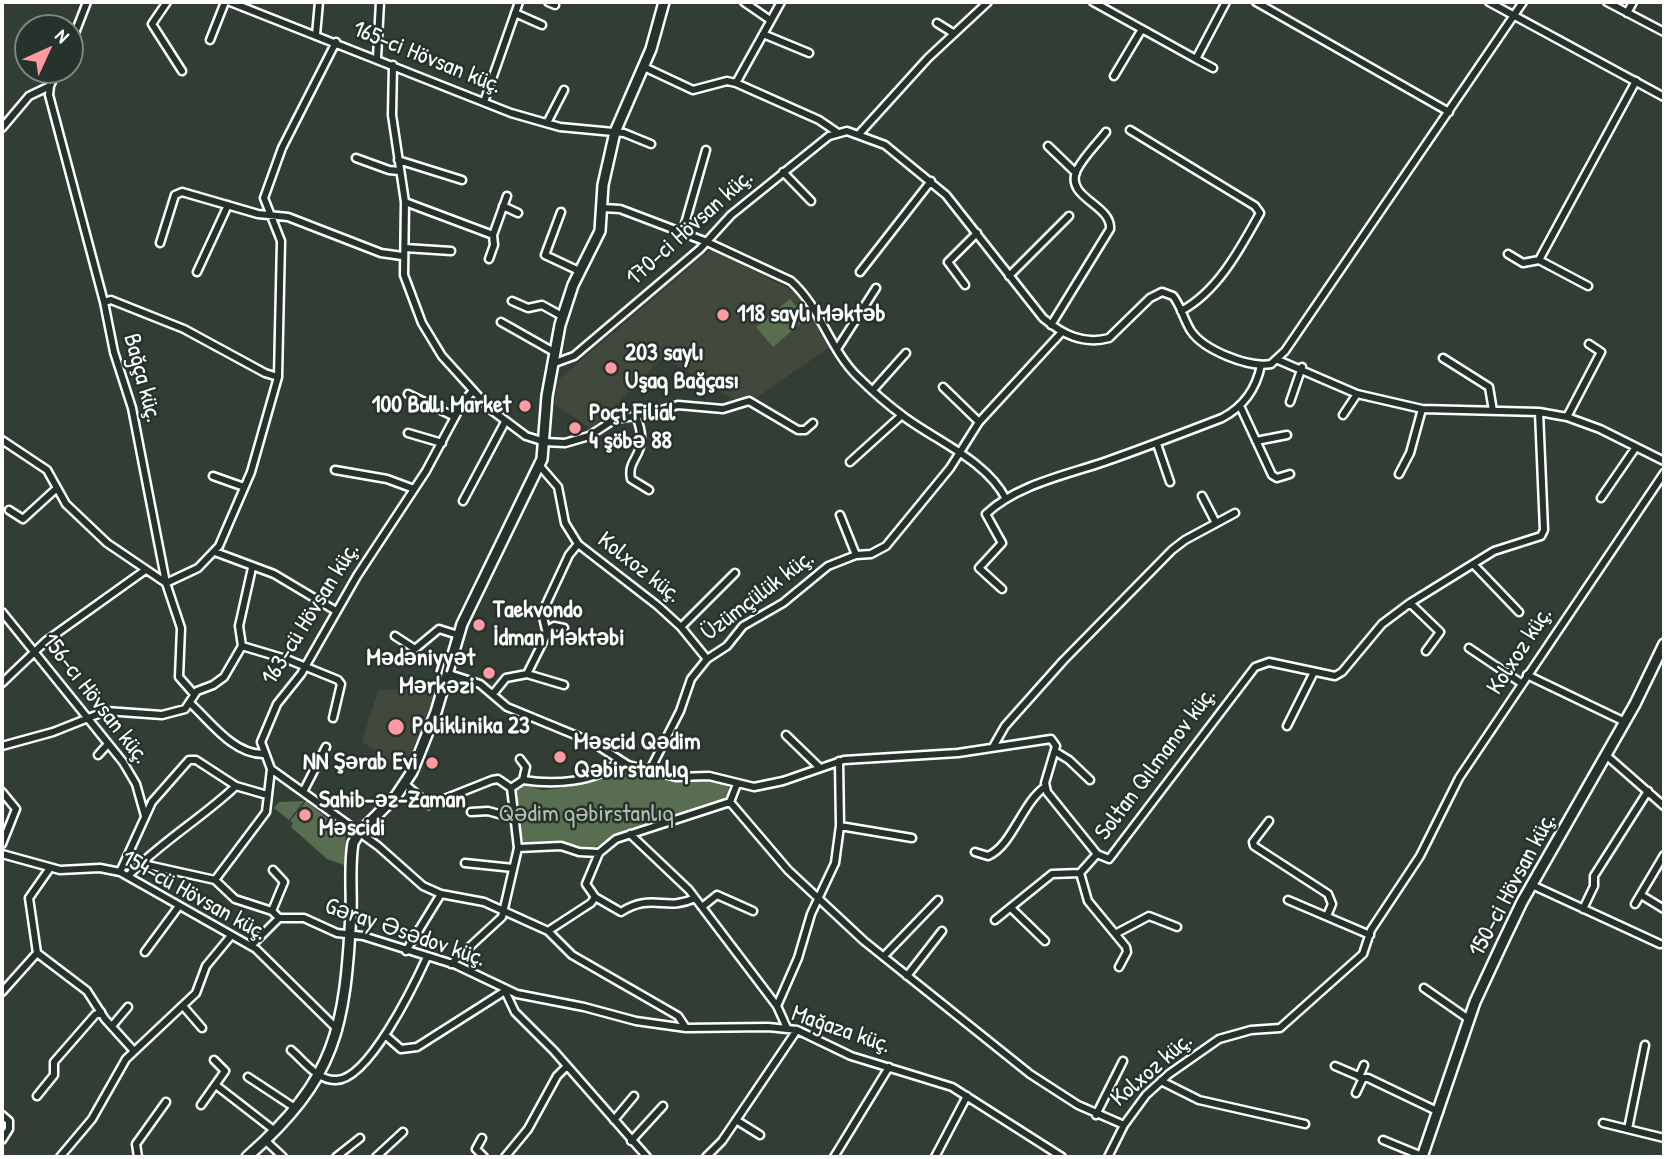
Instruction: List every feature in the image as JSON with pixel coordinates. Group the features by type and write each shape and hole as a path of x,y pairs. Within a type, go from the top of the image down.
{"street":[{"path":"167,2 152,24 182,71"},
{"path":"210,40 225,2"},
{"name":"165-ci Hövsan küç.","path":"230,2 484,102 547,123 615,132 651,144"},
{"path":"316,35 319,2"},
{"path":"377,58 380,2"},
{"path":"484,102 519,2"},
{"path":"247,1157 266,1141 295,1108 318,1075 338,1031 349,970 352,848 359,833 405,784 436,712 458,635 539,465 545,442 552,364 562,316 579,271 600,231 603,185 615,132 644,67 659,26 664,2"},
{"path":"744,2 771,20"},
{"path":"736,83 781,2"},
{"path":"859,134 866,123 953,33 988,2"},
{"path":"1093,2 1213,68"},
{"path":"1196,59 1226,2"},
{"path":"1256,2 1449,112"},
{"path":"1489,2 1664,97"},
{"path":"1278,360 1523,2"},
{"path":"1607,2 1664,32"},
{"path":"1628,13 1633,2"},
{"path":"515,13 542,25"},
{"path":"937,23 953,33"},
{"path":"1114,76 1142,29"},
{"path":"763,34 809,53"},
{"path":"3,444 41,465 77,516 145,571 166,583 198,568 215,552 244,487 278,377 281,241 264,198 282,148 336,42"},
{"path":"393,65 392,115 405,202 405,248 402,256 404,275 422,323 442,356 472,392 505,422 545,442 578,440 615,419 678,405 723,409 749,401 798,430 805,430 813,424"},
{"path":"644,67 693,90 727,82 736,83 819,120 838,133 859,134 885,145 931,181 1051,325 1062,332 1084,340 1108,338 1150,298 1161,292 1172,296 1190,330 1201,341 1237,361 1261,365 1278,360 1302,368 1357,394 1422,409 1539,412 1567,417 1664,461"},
{"path":"1539,260 1636,81"},
{"path":"2,128 29,96 50,86"},
{"name":"Bağça küç.","path":"50,86 57,129 104,302 114,352 132,408 166,583 181,628 179,677 194,694"},
{"path":"547,123 564,90"},
{"path":"1130,130 1255,206 1260,213 1219,278 1201,299 1181,311"},
{"path":"1051,325 1110,229 1109,219 1076,187 1076,173 1106,132"},
{"name":"170-ci Hövsan küç.","path":"552,364 574,356 707,242 723,222 783,172 838,133"},
{"path":"1048,146 1076,173"},
{"path":"682,234 706,150"},
{"path":"356,158 399,171"},
{"path":"398,160 461,180"},
{"path":"783,172 811,201"},
{"path":"860,272 931,181"},
{"path":"160,243 178,192 312,225 381,253 402,256"},
{"path":"489,259 494,245 493,235 506,196"},
{"path":"405,202 493,235"},
{"path":"197,272 229,205"},
{"path":"503,206 518,213"},
{"path":"603,208 620,209 707,242 791,281 811,304 845,363 902,415 994,480 1006,499"},
{"path":"561,212 545,255 579,271"},
{"path":"1009,276 1069,216"},
{"path":"965,285 951,270 948,262 977,233"},
{"path":"405,248 451,251"},
{"path":"1508,254 1523,263 1539,260 1588,286"},
{"path":"837,349 876,288"},
{"path":"512,301 528,308 542,305 562,316"},
{"path":"104,302 122,304 184,329 265,373 278,377"},
{"path":"501,322 554,352"},
{"name":"Üzümçülük küç.","path":"650,770 680,711 691,679 706,659 727,646 743,626 783,603 828,566 856,555 871,554 886,546 959,453 979,422 1062,332"},
{"path":"1567,417 1601,352 1589,344"},
{"path":"873,390 906,353"},
{"path":"1443,358 1489,387 1493,411"},
{"path":"1002,589 979,568 1002,543 986,514 1006,499 1157,444 1241,408 1257,381 1261,365"},
{"path":"1290,402 1302,368"},
{"path":"943,387 979,422"},
{"name":"163-cü Hövsan küç.","path":"263,754 261,742 271,715 306,667 336,611 472,392"},
{"path":"408,394 455,417"},
{"path":"1343,415 1357,394"},
{"path":"1241,408 1272,475 1277,478 1290,474"},
{"path":"1399,474 1410,453 1422,409"},
{"name":"Soltan Qılmanov küç.","path":"1045,787 1097,854 1103,859 1114,855 1255,667 1269,662 1330,676 1342,672 1382,624 1410,603 1507,544 1536,540 1544,530 1539,412"},
{"path":"850,462 902,415"},
{"path":"636,416 644,436 642,447 630,471 631,479 649,489"},
{"path":"463,501 505,422"},
{"path":"408,433 442,443"},
{"path":"1256,440 1287,435"},
{"path":"1157,444 1170,482"},
{"path":"1601,498 1636,447"},
{"name":"Kolxoz küç.","path":"539,465 558,487 565,523 578,544 681,627 706,659"},
{"path":"335,470 387,480 414,489"},
{"name":"Kolxoz küç.","path":"730,802 818,899 884,957 1030,1074 1096,1115 1124,1125 1146,1095 1161,1081 1219,1039 1251,1030 1280,1028 1363,954 1383,911 1420,856 1459,778 1664,474"},
{"path":"213,476 244,487"},
{"path":"9,510 23,519 57,488"},
{"path":"1202,496 1216,523"},
{"path":"993,747 1005,726 1096,625 1172,550 1235,513"},
{"path":"840,515 856,555"},
{"path":"547,630 541,618 542,612 569,555 578,544"},
{"path":"215,552 274,574 336,611"},
{"path":"1473,564 1519,612"},
{"path":"2,746 53,732 106,711 162,715 181,711 190,703 194,694 219,682 242,646 239,626 253,568"},
{"path":"2,683 35,652 97,602 145,571"},
{"path":"681,627 735,573"},
{"path":"1410,603 1440,632 1426,650"},
{"name":"156-cı Hövsan küç.","path":"2,612 108,744 135,784 145,816"},
{"path":"527,674 547,630 554,626 564,628"},
{"path":"395,636 415,649 439,629 458,635"},
{"name":"150-ci Hövsan küç.","path":"1422,1157 1479,991 1531,885 1660,662 1664,644"},
{"path":"242,646 306,667 341,684 332,718"},
{"path":"1469,648 1521,683"},
{"path":"446,673 480,684 514,711 592,742 620,761 676,777 716,778 737,784 761,786 839,761 958,753 1048,739 1056,743 1056,752 1045,787 1030,799 998,849 988,856 975,852"},
{"path":"1287,726 1314,673"},
{"path":"493,694 506,678 527,674 564,685"},
{"path":"1527,675 1625,722"},
{"path":"190,703 236,746 263,754 271,769 359,833 423,886 441,894 484,902 548,931 572,955 678,1016 686,1028"},
{"path":"786,735 820,768"},
{"path":"98,755 108,744"},
{"path":"303,792 326,747"},
{"path":"1056,752 1090,780"},
{"path":"1606,756 1664,806"},
{"path":"120,872 145,816 169,779 189,760 196,760 236,786 267,795"},
{"path":"511,788 523,780 526,767 520,760"},
{"path":"523,780 544,784 588,777 612,768 620,761"},
{"path":"776,1006 794,969 818,899 835,863 840,826 839,761"},
{"path":"215,880 266,812 271,769"},
{"path":"405,784 429,805 492,780 498,779 511,788"},
{"path":"695,898 673,904 635,902 621,912 595,897 586,884 599,853 616,839 730,802 737,784"},
{"path":"128,876 166,841 211,810 236,786"},
{"path":"451,964 498,921 503,911 518,848 511,788"},
{"path":"1583,909 1594,886 1594,876 1647,791"},
{"path":"2,792 16,809 2,844"},
{"path":"471,812 488,811 513,818"},
{"path":"1269,821 1253,842 1254,846 1328,894 1332,904 1327,916"},
{"path":"840,826 912,838"},
{"path":"630,834 669,868 695,898 776,1006 787,1028"},
{"path":"518,848 561,846 579,852 599,853"},
{"name":"154-cü Hövsan küç.","path":"2,854 50,868 111,868 128,876 230,937 251,946 338,1031"},
{"path":"995,920 1052,874 1080,873 1097,854"},
{"path":"1635,904 1664,855"},
{"path":"465,863 513,868"},
{"path":"142,864 215,880 235,899 272,911 279,918 251,946"},
{"path":"50,868 29,898 37,953 77,982 134,1051"},
{"path":"272,911 284,883 273,870"},
{"path":"1080,873 1088,901 1117,933 1127,952 1119,967"},
{"path":"1531,885 1660,944"},
{"path":"406,951 441,894"},
{"path":"702,907 717,895 753,911"},
{"path":"1640,895 1664,909"},
{"path":"548,931 585,909 595,897"},
{"path":"884,957 938,900"},
{"path":"1288,900 1370,936"},
{"path":"145,951 179,906"},
{"path":"1011,908 1045,940"},
{"path":"1117,933 1149,916 1177,927"},
{"name":"Gəray Əsədov küç.","path":"279,918 304,918 337,933 350,934 451,964 478,974 505,990 516,1012 647,1157"},
{"path":"907,975 942,931"},
{"path":"60,1157 92,1119 134,1051 196,993 206,966 230,937"},
{"path":"2,992 37,953"},
{"path":"291,1050 318,1075 329,1080 345,1079 385,1035 404,1007 427,957"},
{"path":"1423,988 1470,1020"},
{"path":"385,1035 401,1049 417,1047 505,990"},
{"name":"Mağaza küç.","path":"505,990 663,1026 797,1030 851,1056 952,1087 1062,1157"},
{"path":"183,1006 202,1028"},
{"path":"112,1026 128,1007"},
{"path":"37,1096 54,1075 54,1062 95,1015 101,1012"},
{"path":"706,1157 736,1120 797,1030"},
{"path":"1628,1129 1645,1045"},
{"path":"201,1105 217,1086 225,1071 214,1060"},
{"path":"1096,1115 1124,1061"},
{"path":"1356,1093 1364,1065"},
{"path":"505,1157 528,1129 558,1076 567,1066"},
{"path":"1335,1066 1439,1112"},
{"path":"834,1157 889,1067"},
{"path":"248,1077 295,1108"},
{"path":"1161,1081 1191,1098 1306,1125"},
{"path":"217,1086 275,1131"},
{"path":"614,1120 634,1096"},
{"path":"935,1157 967,1096"},
{"path":"138,1157 136,1144 166,1102"},
{"path":"631,1141 663,1106"},
{"path":"2,1115 9,1121 9,1129 2,1140"},
{"path":"736,1120 760,1135"},
{"path":"1603,1123 1664,1138"},
{"path":"1108,1157 1124,1125"},
{"path":"376,1157 404,1132"},
{"path":"482,1138 476,1149 484,1157"},
{"path":"336,1157 360,1139"},
{"path":"1383,1140 1422,1157"},
{"path":"266,1141 283,1157"}],"shaded area":[{"name":"118 saylı Məktəb","path":"711,249 799,294 830,347 756,398 733,399 663,357 591,429 554,404 558,380"},
{"name":"Poliklinika 23","path":"438,685 407,771 362,742 378,691"}],"green space":[{"path":"790,299 807,318 773,347 756,327"},
{"name":"Qədim qəbirstanlıq","path":"638,771 681,782 709,778 726,783 730,792 727,799 718,804 663,819 590,849 554,843 529,845 521,840 514,798 518,786 557,789"},
{"path":"304,801 289,820 274,808 279,802"},
{"path":"306,801 345,833 347,866 327,859 291,827 293,823 290,821"}],"place":[{"name":"118 saylı Məktəb","path":"723,315"},
{"name":"203 saylı Uşaq Bağçası","path":"611,368"},
{"name":"100 Ballı Market","path":"525,406"},
{"name":"Poçt Filial 4 şöbə 88","path":"575,428"},
{"name":"Taekvondo İdman Məktəbi","path":"479,625"},
{"name":"Mədəniyyət Mərkəzi","path":"489,673"},
{"name":"Poliklinika 23","path":"396,727"},
{"name":"Məscid Qədim Qəbirstanlıq","path":"560,757"},
{"name":"NN Şərab Evi","path":"432,763"},
{"name":"Sahib-əz-Zaman Məscidi","path":"305,815"}]}
